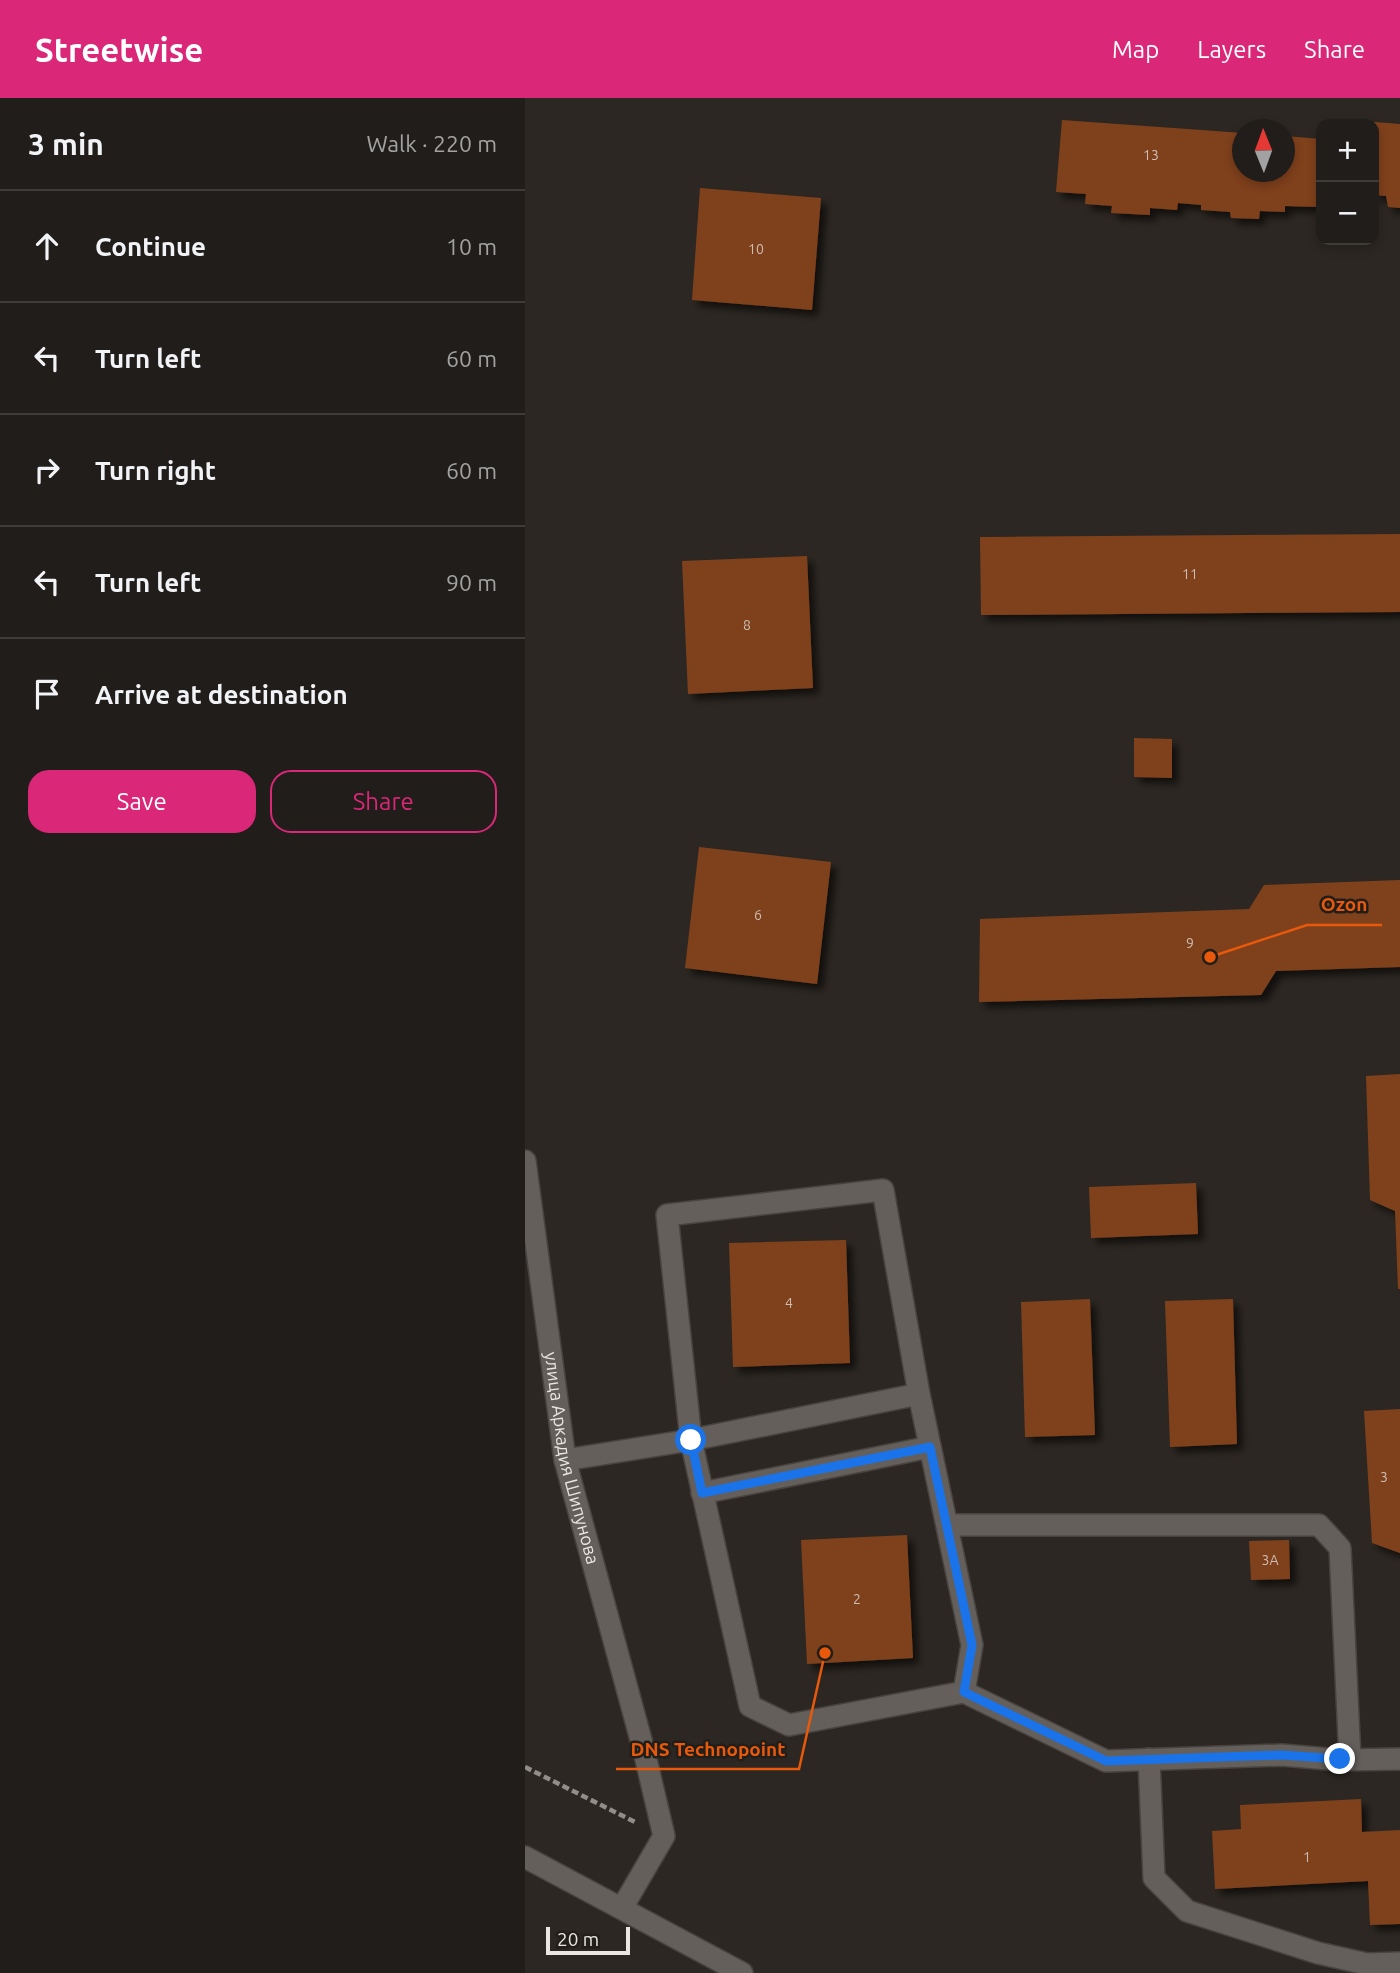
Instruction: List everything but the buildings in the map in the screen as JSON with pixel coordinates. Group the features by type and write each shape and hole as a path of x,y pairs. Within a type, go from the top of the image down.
{"street":[{"name":"улица Аркадия Шипунова","path":"525,1161 565,1460 644,1751 664,1836"},
{"path":"964,1692 972,1645 919,1394 883,1190 667,1215 691,1440 750,1706 789,1725 964,1692 1106,1761 1282,1755 1400,1759"},
{"path":"565,1460 691,1440 919,1394"},
{"path":"702,1493 930,1447"},
{"path":"947,1525 1319,1525 1340,1548 1350,1759"},
{"path":"1149,1759 1154,1878 1187,1911 1318,1953 1367,1965 1400,1964"},
{"path":"622,1908 664,1836"},
{"path":"525,1857 742,1973"}],"path":[{"path":"525,1767 664,1836"}],"place":[{"name":"Ozon","path":"1210,957"},
{"name":"DNS Technopoint","path":"825,1653"}],"route":[{"path":"691,1440 702,1493 930,1447 972,1645 964,1692 1106,1761 1282,1755 1340,1759"}]}
